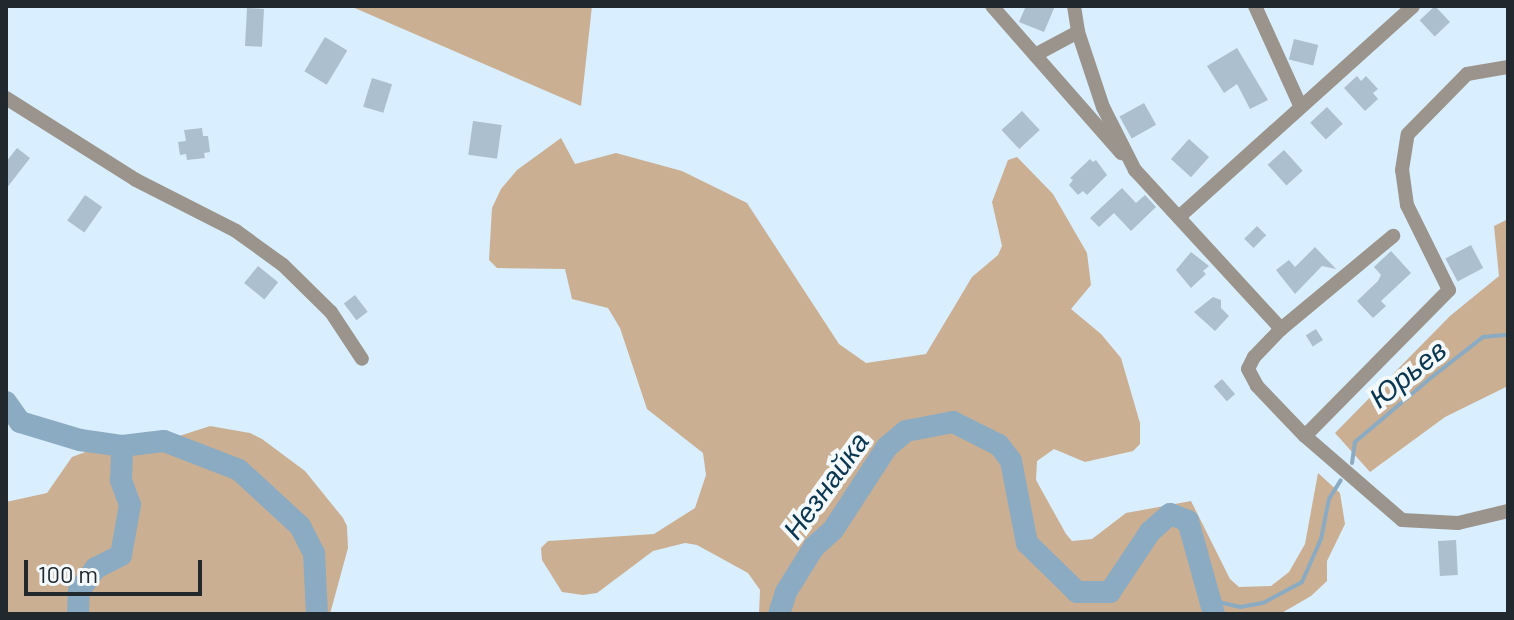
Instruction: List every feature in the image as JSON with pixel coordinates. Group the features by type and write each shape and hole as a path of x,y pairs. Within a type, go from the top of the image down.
{"street":[{"path":"992,6 1135,170 1281,329"},
{"path":"1074,6 1078,32 1103,107 1135,170"},
{"path":"1255,6 1300,105"},
{"path":"1179,217 1413,6"},
{"path":"1035,55 1078,32"},
{"path":"1305,436 1449,290 1407,205 1402,170 1408,134 1467,74 1508,67"},
{"path":"6,98 136,180 236,231 272,256 331,312 362,359"},
{"path":"1393,236 1281,329 1254,357 1248,369 1257,386 1305,436 1402,520 1458,523 1508,511"}],"shaded area":[{"path":"350,6 592,6 581,106"},
{"path":"561,138 575,164 616,153 682,171 747,203 839,344 866,363 926,354 972,277 998,255 1002,246 992,202 1008,160 1017,157 1053,194 1087,253 1091,285 1071,309 1101,334 1121,358 1140,423 1140,444 1133,451 1085,462 1054,449 1037,461 1036,480 1066,534 1072,541 1092,539 1126,513 1191,501 1230,579 1239,587 1271,586 1289,572 1305,544 1318,473 1340,493 1345,524 1327,561 1327,581 1311,596 1280,614 759,614 760,590 748,573 697,545 685,543 653,551 597,593 562,592 542,560 541,548 548,541 654,534 695,508 706,475 703,453 647,409 620,328 608,308 572,299 565,269 497,268 489,260 492,208 501,189 517,170"},
{"path":"1508,219 1508,386 1445,417 1370,472 1335,433 1450,316 1499,276 1494,226"},
{"path":"210,426 250,433 262,439 305,471 343,518 347,526 348,548 330,614 6,614 6,502 47,493 72,457 120,439 164,441"}],"building":[{"path":"1026,6 1055,6 1044,32 1019,22"},
{"path":"1435,6 1450,22 1435,36 1420,20"},
{"path":"247,8 264,9 262,47 245,46"},
{"path":"325,37 347,50 327,85 304,71"},
{"path":"1294,39 1318,45 1313,65 1289,59"},
{"path":"1237,48 1268,100 1250,109 1237,84 1224,93 1207,66"},
{"path":"1357,76 1361,81 1366,76 1378,89 1373,93 1378,99 1365,111 1344,88"},
{"path":"372,78 392,84 383,113 363,107"},
{"path":"1144,103 1156,125 1132,138 1120,117"},
{"path":"1327,107 1343,124 1326,140 1310,123"},
{"path":"1022,111 1040,130 1019,149 1002,130"},
{"path":"473,121 502,125 497,159 468,155"},
{"path":"202,128 203,136 208,136 210,152 204,153 205,158 187,160 186,154 180,155 178,142 186,141 184,130"},
{"path":"1189,139 1209,157 1191,177 1171,159"},
{"path":"17,148 30,158 6,189 6,162"},
{"path":"1284,150 1303,171 1286,186 1268,165"},
{"path":"1090,159 1093,162 1096,160 1107,175 1087,195 1083,191 1078,195 1069,185 1073,180 1070,178"},
{"path":"1122,188 1136,203 1145,195 1156,207 1131,231 1114,213 1099,227 1090,218"},
{"path":"85,195 102,207 84,232 67,220"},
{"path":"1257,226 1266,235 1253,248 1244,239"},
{"path":"1471,245 1483,268 1458,282 1445,259"},
{"path":"1315,247 1336,269 1322,266 1295,294 1276,270 1289,260 1295,267"},
{"path":"1391,251 1411,273 1381,301 1386,306 1373,318 1357,301 1378,281 1381,275 1374,267"},
{"path":"1191,252 1209,266 1203,271 1206,274 1191,288 1176,270"},
{"path":"258,266 278,282 264,299 244,283"},
{"path":"355,295 368,312 356,320 344,303"},
{"path":"1213,297 1221,300 1221,308 1229,316 1215,331 1194,312"},
{"path":"1316,329 1323,340 1313,346 1306,335"},
{"path":"1222,379 1235,394 1227,401 1214,386"},
{"path":"1456,540 1458,575 1440,576 1438,541"}],"waterway":[{"name":"Юрьев","path":"1352,463 1355,442 1432,377 1483,337 1508,335"},
{"name":"Незнайка","path":"6,402 20,422 80,440 122,446 164,441 239,470 300,526 314,553 317,614"},
{"name":"Незнайка","path":"779,614 786,592 814,547 833,530 887,447 906,431 953,422 999,445 1011,461 1027,543 1077,592 1110,592 1150,532 1170,514 1188,521 1214,614"},
{"path":"78,614 79,591 96,568 121,555 130,505 121,480 122,446"},
{"path":"1210,600 1240,607 1263,603 1302,582 1321,539 1329,499 1341,480"}]}
